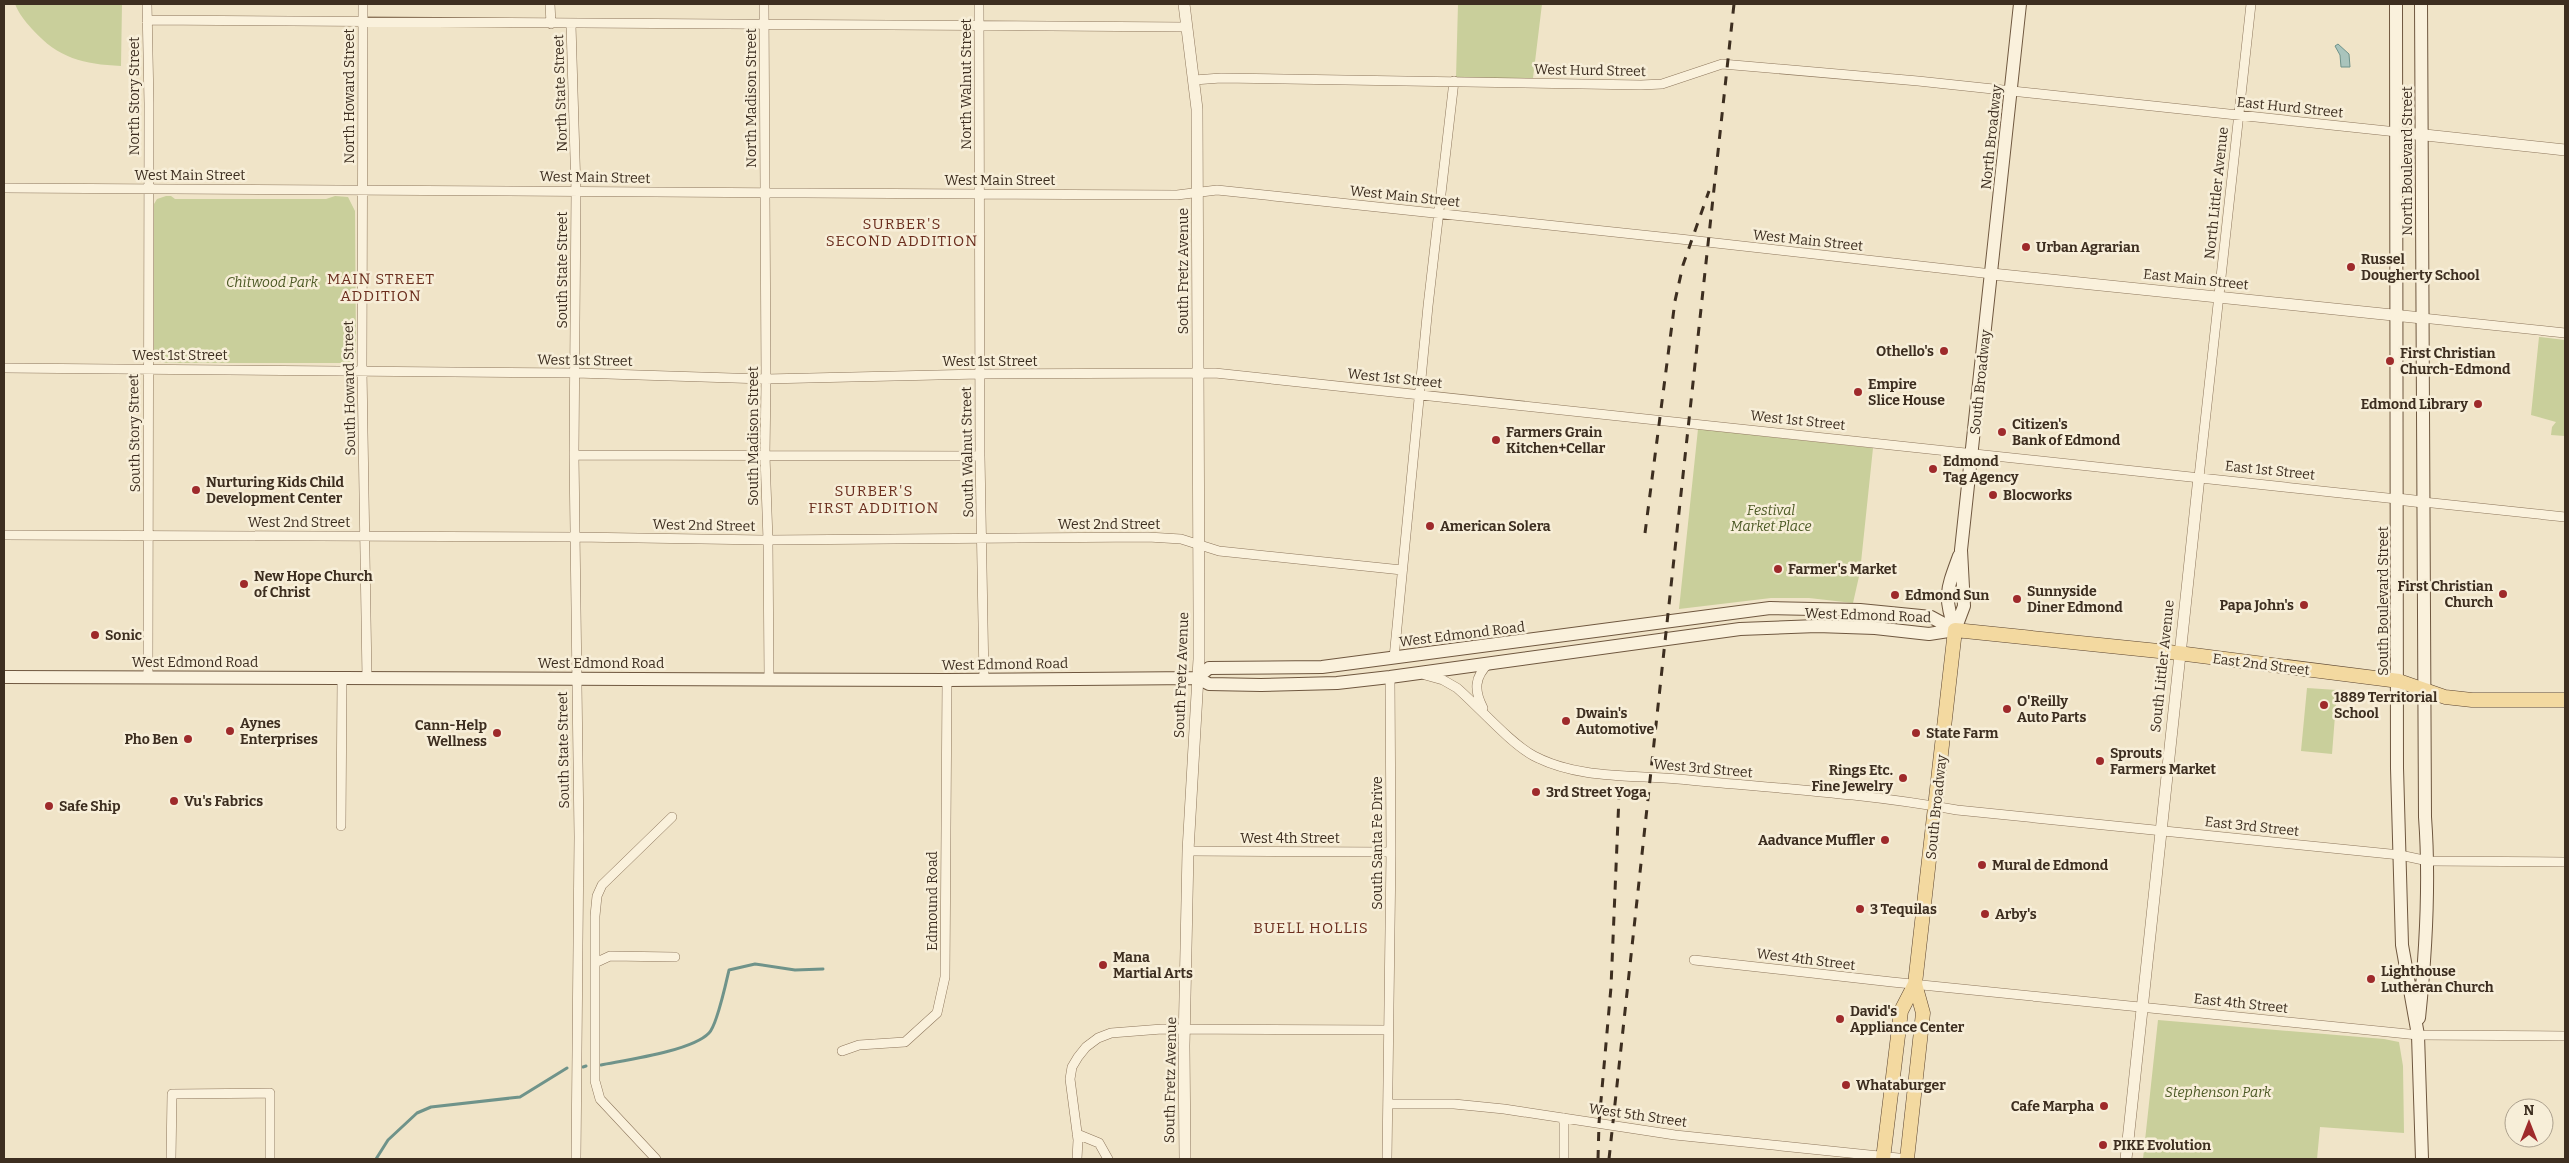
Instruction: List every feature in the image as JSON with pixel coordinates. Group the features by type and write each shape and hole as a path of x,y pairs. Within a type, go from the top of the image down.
{"main road":[{"name":"North Broadway","path":"1992,274 2020,4"},
{"name":"North Boulevard Street","path":"2396,4 2397,316"},
{"name":"North Boulevard Street","path":"2421,4 2422,318"},
{"name":"South Broadway","path":"1883,1158 1901,1011 1915,984 1955,630 1964,606 1961,550 1992,274"},
{"name":"South Boulevard Street","path":"2397,316 2399,681 2396,700 2402,945 2418,1035"},
{"name":"South Boulevard Street","path":"2422,318 2425,817 2428,861 2426,947 2418,1035 2422,1159"},
{"name":"West Edmond Road","path":"1197,678 1209,668 1322,667 1770,608 1860,610 1931,617 1955,630"},
{"name":"West Edmond Road","path":"4,676 576,677 769,680 1197,678 1208,684 1261,685 1337,683 1390,677 1740,629 1817,626 1875,628 1929,634 1955,630"},
{"name":"East 2nd Street","path":"1955,630 2178,653 2399,681 2446,697 2472,700 2565,700"},
{"name":"South Broadway","path":"1908,1159 1923,1013 1915,984"}],"street":[{"name":"North Story Street","path":"146,4 147,188"},
{"name":"North Howard Street","path":"363,4 363,189"},
{"name":"North State Street","path":"550,4 551,24"},
{"name":"North Madison Street","path":"764,4 765,193"},
{"name":"North Walnut Street","path":"979,194 980,4"},
{"name":"South Fretz Avenue","path":"1184,4 1197,110 1198,192 1197,678 1188,851 1185,1159"},
{"name":"North Littler Avenue","path":"2219,296 2251,4"},
{"path":"147,20 362,23 1186,27"},
{"name":"North State Street","path":"571,24 576,191"},
{"name":"West Hurd Street","path":"1194,80 1221,78 1641,85 1662,84 1722,64 2011,92"},
{"path":"1394,658 1419,394 1454,82"},
{"name":"East Hurd Street","path":"2011,92 2565,150"},
{"name":"West Main Street","path":"4,188 979,194 1177,194 1217,190 1992,274"},
{"name":"South Story Street","path":"147,188 148,677"},
{"name":"South Howard Street","path":"363,189 362,370 367,678"},
{"name":"South State Street","path":"576,191 574,455 579,837 576,1159"},
{"name":"South Madison Street","path":"765,193 765,456 769,680"},
{"name":"South Walnut Street","path":"979,194 980,456 983,539 984,679"},
{"name":"East Main Street","path":"1992,274 2422,318"},
{"name":"South Littler Avenue","path":"2126,1159 2178,653 2219,296"},
{"path":"2422,318 2565,333"},
{"name":"West 1st Street","path":"4,368 576,373 766,379 980,374 1216,373 1972,453"},
{"name":"East 1st Street","path":"1972,453 2565,517"},
{"path":"574,455 980,456"},
{"name":"West 2nd Street","path":"4,535 576,537 768,540 1148,537 1181,539 1219,551 1402,570"},
{"path":"1485,713 1479,700 1476,679 1489,663"},
{"name":"West 3rd Street","path":"1412,674 1430,675 1457,688 1532,755 1580,773 1651,776 1832,793 1936,806"},
{"name":"South Santa Fe Drive","path":"1387,1159 1391,852 1390,677"},
{"path":"341,826 342,678"},
{"name":"Edmound Road","path":"842,1051 858,1045 905,1042 937,1013 942,998 946,978 947,680"},
{"name":"East 3rd Street","path":"1936,806 2400,855 2428,861 2565,862"},
{"path":"656,1159 600,1099 594,1080 594,916 597,896 602,885 672,818"},
{"name":"West 4th Street","path":"1188,851 1391,852"},
{"path":"594,963 610,956 676,957"},
{"name":"West 4th Street","path":"1694,960 1915,984"},
{"name":"East 4th Street","path":"1915,984 2418,1035 2565,1036"},
{"path":"578,1032 594,1030"},
{"path":"1077,1159 1077,1134 1070,1079 1072,1067 1086,1047 1098,1038 1111,1033 1185,1030 1388,1030"},
{"path":"171,1159 172,1094 270,1093 270,1159"},
{"name":"West 5th Street","path":"1388,1104 1454,1104 1675,1135 1883,1158 1908,1159"},
{"path":"1564,1118 1564,1159"},
{"path":"1077,1134 1100,1143 1108,1159"}],"green space":[{"path":"15,4 122,4 121,66 95,64 72,58 62,53 42,39 32,29"},
{"path":"1458,4 1542,4 1533,78 1456,78"},
{"name":"Chitwood Park","path":"171,196 175,199 326,199 335,196 348,197 355,211 356,352 350,363 167,363 158,361 154,351 154,204 157,199"},
{"path":"2539,337 2565,340 2565,436 2551,435 2552,427 2556,422 2531,415"},
{"name":"Festival Market Place","path":"1698,429 1873,448 1860,572 1853,603 1809,598 1771,598 1679,609"},
{"path":"2307,688 2337,690 2332,754 2301,751"},
{"name":"Stephenson Park","path":"2158,1020 2384,1039 2399,1042 2403,1066 2404,1133 2320,1127 2317,1159 2143,1159"}],"water":[{"path":"2338,44 2349,54 2350,67 2341,67 2340,55 2335,46"}],"waterway":[{"path":"601,1065 674,1050 701,1039 709,1033 715,1022 729,970 755,964 795,970 823,969"},
{"path":"376,1159 388,1140 417,1113 431,1107 520,1097 567,1068"}],"railway":[{"path":"1609,1159 1734,4"},
{"path":"1645,533 1675,301 1683,265 1709,191"},
{"path":"1598,1159 1599,1123 1611,987 1619,796"}],"place":[{"name":"Urban Agrarian","path":"2026,247"},
{"name":"Russel Dougherty School","path":"2351,267"},
{"name":"Othello's","path":"1944,351"},
{"name":"First Christian Church-Edmond","path":"2390,361"},
{"name":"Empire Slice House","path":"1858,392"},
{"name":"Edmond Library","path":"2478,404"},
{"name":"Citizen's Bank of Edmond","path":"2002,432"},
{"name":"Farmers Grain Kitchen+Cellar","path":"1496,440"},
{"name":"Edmond Tag Agency","path":"1933,469"},
{"name":"Nurturing Kids Child Development Center","path":"196,490"},
{"name":"Blocworks","path":"1993,495"},
{"name":"American Solera","path":"1430,526"},
{"name":"Farmer's Market","path":"1778,569"},
{"name":"New Hope Church of Christ","path":"244,584"},
{"name":"First Christian Church","path":"2503,594"},
{"name":"Edmond Sun","path":"1895,595"},
{"name":"Sunnyside Diner Edmond","path":"2017,599"},
{"name":"Papa John's","path":"2304,605"},
{"name":"Sonic","path":"95,635"},
{"name":"1889 Territorial School","path":"2324,705"},
{"name":"O'Reilly Auto Parts","path":"2007,709"},
{"name":"Dwain's Automotive","path":"1566,721"},
{"name":"Aynes Enterprises","path":"230,731"},
{"name":"Cann-Help Wellness","path":"497,733"},
{"name":"State Farm","path":"1916,733"},
{"name":"Pho Ben","path":"188,739"},
{"name":"Sprouts Farmers Market","path":"2100,761"},
{"name":"Rings Etc. Fine Jewelry","path":"1903,778"},
{"name":"3rd Street Yoga","path":"1536,792"},
{"name":"Vu's Fabrics","path":"174,801"},
{"name":"Safe Ship","path":"49,806"},
{"name":"Aadvance Muffler","path":"1885,840"},
{"name":"Mural de Edmond","path":"1982,865"},
{"name":"3 Tequilas","path":"1860,909"},
{"name":"Arby's","path":"1985,914"},
{"name":"Mana Martial Arts","path":"1103,965"},
{"name":"Lighthouse Lutheran Church","path":"2371,979"},
{"name":"David's Appliance Center","path":"1840,1019"},
{"name":"Whataburger","path":"1846,1085"},
{"name":"Cafe Marpha","path":"2104,1106"},
{"name":"PIKE Evolution","path":"2103,1145"}],"district":[{"name":"SURBER'S SECOND ADDITION","path":"902,232"},
{"name":"MAIN STREET ADDITION","path":"381,288"},
{"name":"SURBER'S FIRST ADDITION","path":"874,500"},
{"name":"BUELL HOLLIS","path":"1311,928"}]}
